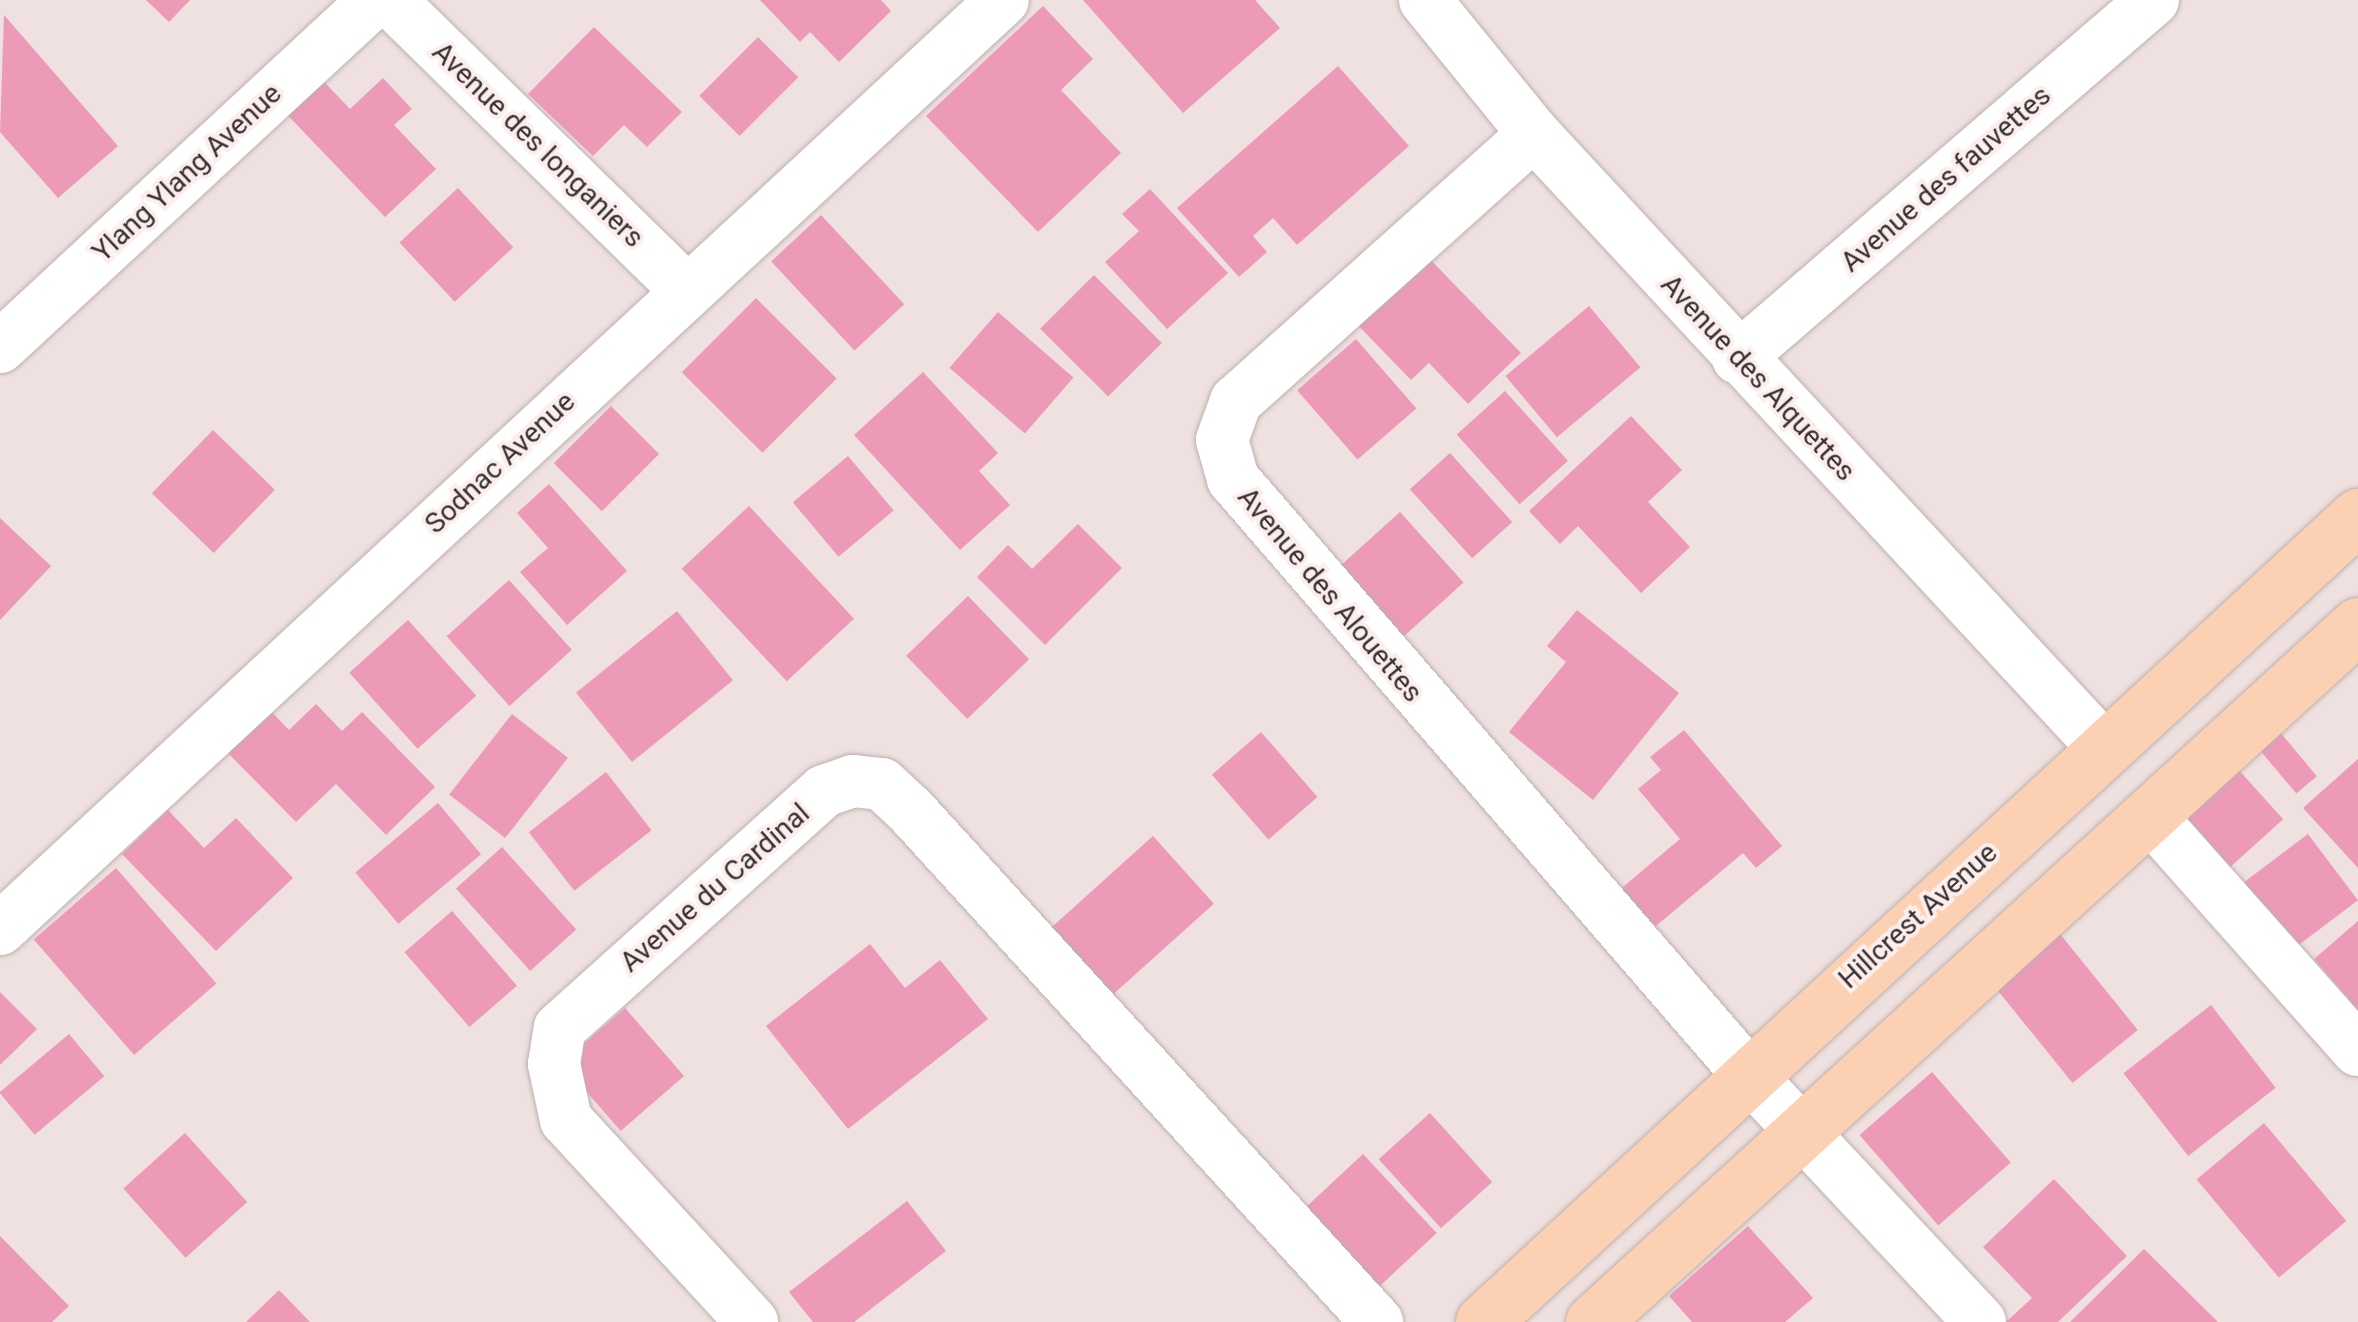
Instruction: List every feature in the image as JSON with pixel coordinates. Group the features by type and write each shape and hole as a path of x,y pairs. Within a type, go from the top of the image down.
{"main road":[{"name":"Hillcrest Avenue","path":"1484,1322 1747,1073 2358,516"},
{"path":"1594,1322 1808,1135 2358,625"}],"street":[{"name":"Ylang Ylang Avenue","path":"0,347 374,0"},
{"name":"Avenue des longaniers","path":"390,0 686,290"},
{"name":"Sodnac Avenue","path":"0,930 1002,0"},
{"name":"Avenue des Alquettes","path":"1425,0 1534,134 2103,747"},
{"name":"Avenue des fauvettes","path":"1738,358 2153,0"},
{"name":"Avenue des Alouettes","path":"1534,134 1236,401 1222,440 1253,512 1747,1073 1980,1322"},
{"name":"Avenue du Cardinal","path":"752,1322 566,1120 554,1064 560,1028 824,792 853,782 882,784 910,810 1377,1322"},
{"path":"2150,816 2358,1050"}],"building":[{"path":"146,0 190,0 169,22"},
{"path":"760,0 881,0 891,11 839,62 810,32 800,42"},
{"path":"1083,0 1255,0 1280,28 1183,113"},
{"path":"1043,6 1093,59 1061,90 1121,153 1038,232 926,116"},
{"path":"4,15 118,146 58,198 0,132"},
{"path":"594,27 682,112 647,147 624,125 593,156 528,94"},
{"path":"758,37 798,77 740,136 699,96"},
{"path":"1338,66 1409,146 1297,245 1273,218 1253,236 1267,252 1239,277 1177,208"},
{"path":"312,69 350,109 383,78 412,109 394,125 436,169 385,217 276,103"},
{"path":"458,188 513,247 455,302 399,243"},
{"path":"1150,189 1228,273 1167,329 1105,262 1139,231 1122,214"},
{"path":"821,215 904,304 854,351 771,261"},
{"path":"1419,248 1521,353 1468,404 1429,363 1411,380 1348,315"},
{"path":"1094,275 1162,343 1108,397 1040,329"},
{"path":"756,298 837,379 762,453 682,372"},
{"path":"1589,306 1640,367 1557,437 1506,376"},
{"path":"998,312 1073,378 1025,433 949,368"},
{"path":"1356,339 1416,408 1357,460 1297,390"},
{"path":"923,372 998,453 979,471 1010,505 960,550 854,435"},
{"path":"1505,391 1568,461 1520,504 1457,434"},
{"path":"611,406 659,454 602,511 554,463"},
{"path":"1631,416 1682,470 1648,502 1690,547 1641,593 1578,526 1560,544 1529,511"},
{"path":"213,430 275,490 214,553 152,493"},
{"path":"1450,453 1512,522 1472,558 1410,489"},
{"path":"848,456 894,510 838,557 793,502"},
{"path":"549,484 627,571 567,625 520,572 548,548 517,513"},
{"path":"749,506 854,619 787,681 682,569"},
{"path":"1400,512 1464,583 1401,639 1338,568"},
{"path":"0,518 51,566 0,620"},
{"path":"1078,524 1122,568 1045,645 977,577 1008,545 1032,569"},
{"path":"509,580 572,650 509,706 447,636"},
{"path":"968,596 1029,659 967,719 906,656"},
{"path":"1577,610 1679,693 1593,800 1509,732 1566,662 1547,646"},
{"path":"677,611 733,680 632,762 576,693"},
{"path":"408,620 476,696 418,749 349,673"},
{"path":"264,704 289,730 316,704 342,731 362,712 435,787 386,835 336,784 296,822 221,746"},
{"path":"512,714 568,758 505,838 449,794"},
{"path":"1684,730 1782,846 1756,868 1743,853 1638,941 1605,902 1680,839 1638,789 1661,770 1650,757"},
{"path":"2279,731 2317,776 2296,794 2258,748"},
{"path":"1261,732 1317,797 1268,840 1212,775"},
{"path":"2358,759 2358,868 2303,808"},
{"path":"2237,768 2283,819 2220,876 2174,825"},
{"path":"606,772 652,830 574,891 529,832"},
{"path":"438,803 481,854 398,924 355,872"},
{"path":"168,810 204,848 236,818 293,878 216,951 122,854"},
{"path":"2308,834 2358,900 2286,954 2236,888"},
{"path":"1153,836 1214,904 1108,999 1047,932"},
{"path":"502,847 576,929 530,971 456,888"},
{"path":"116,868 216,983 134,1055 34,940"},
{"path":"452,911 517,986 469,1027 404,952"},
{"path":"2358,921 2358,1042 2340,1022 2356,1008 2314,959"},
{"path":"2056,929 2138,1030 2073,1083 1991,982"},
{"path":"870,944 905,988 940,960 988,1019 848,1129 766,1026"},
{"path":"0,992 37,1029 0,1065"},
{"path":"2211,1005 2276,1088 2188,1156 2124,1073"},
{"path":"625,1008 684,1076 621,1131 562,1063"},
{"path":"69,1034 104,1076 35,1135 0,1092"},
{"path":"1932,1072 2011,1163 1938,1226 1860,1135"},
{"path":"1430,1113 1492,1182 1441,1228 1379,1159"},
{"path":"2264,1123 2346,1221 2279,1278 2197,1180"},
{"path":"185,1133 247,1202 186,1258 123,1189"},
{"path":"1363,1154 1437,1233 1365,1300 1291,1221"},
{"path":"2054,1179 2127,1256 2058,1322 2006,1322 2032,1298 1983,1247"},
{"path":"907,1201 946,1251 854,1322 813,1322 789,1292"},
{"path":"1748,1226 1813,1298 1785,1322 1692,1322 1669,1296"},
{"path":"0,1236 69,1306 52,1322 0,1322"},
{"path":"2144,1249 2218,1322 2070,1322"},
{"path":"279,1290 310,1322 246,1322"}]}
